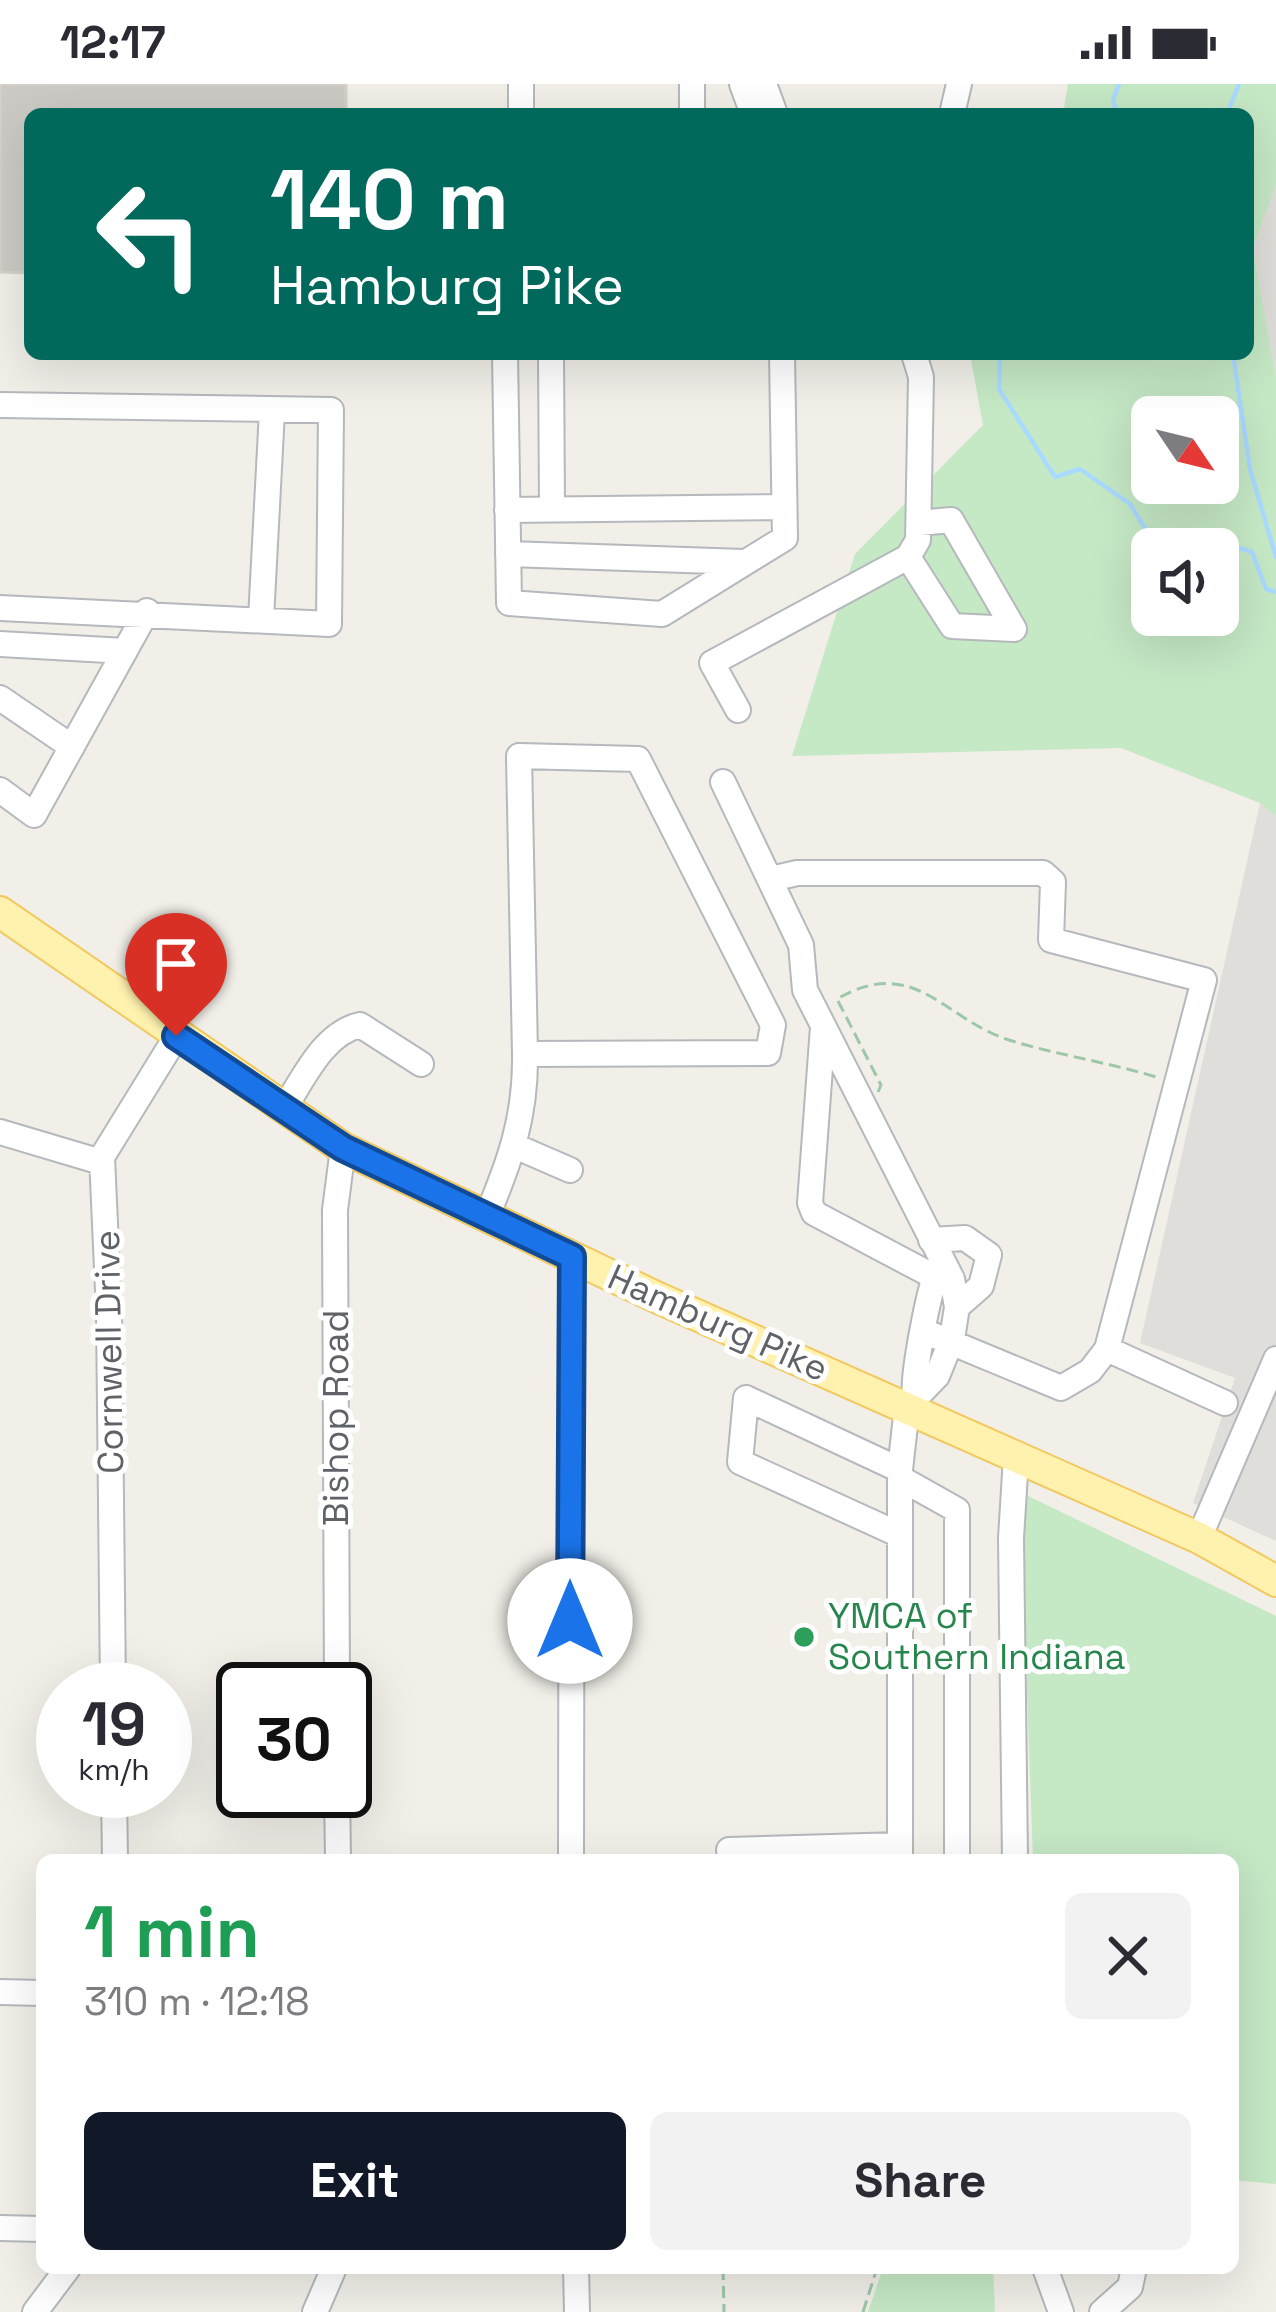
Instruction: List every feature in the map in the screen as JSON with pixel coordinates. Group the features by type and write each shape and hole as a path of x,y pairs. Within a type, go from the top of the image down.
{"main road":[{"name":"Hamburg Pike","path":"0,912 343,1148 572,1257 911,1401 1016,1457 1199,1538 1276,1581"}],"street":[{"path":"505,360 508,603 662,614 785,538 782,360"},
{"path":"551,360 552,507"},
{"path":"738,710 712,663 908,557 919,523 920,377 916,360"},
{"path":"0,405 331,410 329,624 147,611 0,608"},
{"path":"261,619 272,411"},
{"path":"507,510 784,507"},
{"path":"908,557 952,626 1014,629 951,520 919,523"},
{"path":"508,554 746,562"},
{"path":"0,790 34,815 147,611"},
{"path":"0,644 125,651"},
{"path":"0,698 72,747"},
{"path":"486,1218 513,1156 524,1054 519,756 638,759 773,1025 768,1053 524,1054"},
{"path":"723,782 801,945 805,990 935,1260 952,1279 957,1307 952,1340 937,1376 911,1401"},
{"path":"771,879 797,873 1043,873 1052,882 1051,940 1204,980 1107,1349 1090,1371 1061,1388 926,1332"},
{"path":"283,1111 334,1036 349,1027 360,1025 421,1064"},
{"path":"823,1027 810,1204 814,1213 935,1260"},
{"path":"0,1132 101,1162 176,1036"},
{"name":"Bishop Road","path":"337,1662 334,1210 343,1148"},
{"path":"513,1156 533,1171 542,1158 570,1170"},
{"name":"Cornwell Drive","path":"101,1162 110,1313 113,1662"},
{"path":"729,1850 900,1852 900,1474 911,1401 910,1372 926,1332 935,1260 965,1238 989,1255 981,1286 957,1307"},
{"path":"571,1854 572,1257"},
{"path":"1107,1349 1225,1403"},
{"path":"1199,1538 1276,1359"},
{"path":"900,1535 740,1462 746,1398 900,1474 957,1510 957,1854"},
{"path":"1015,1854 1010,1538 1016,1457"},
{"path":"114,1818 115,1854"},
{"path":"338,1818 338,1854"},
{"path":"0,1992 36,1993"},
{"path":"0,2228 36,2229"},
{"path":"35,2312 64,2274"},
{"path":"315,2312 331,2274"},
{"path":"576,2274 577,2312"},
{"path":"1047,2274 1060,2312"},
{"path":"1102,2312 1130,2287 1133,2274"}],"path":[{"path":"860,1100 880,1085 837,999 887,984 927,991 1012,1041 1176,1085"},
{"path":"723,2274 724,2312"},
{"path":"863,2312 875,2274"}],"shaded area":[{"path":"1276,185 1276,378 1254,254"},
{"path":"1260,803 1276,816 1276,1541 1193,1503 1235,1378 1140,1343"}],"green space":[{"path":"1068,84 1276,84 1276,185 1254,245 1254,108 1064,108"},
{"path":"1254,254 1276,378 1276,816 1260,803 1121,748 792,756 855,554 983,425 971,360 1254,360"},
{"path":"1020,1492 1276,1616 1276,2184 1239,2181 1239,1854 1033,1854"},
{"path":"881,2274 993,2274 995,2312 868,2312"}],"building":[{"path":"0,84 346,84 346,108 24,108 24,273 0,272"}],"waterway":[{"path":"1115,108 1119,84"},
{"path":"1229,108 1239,84"},
{"path":"1000,360 999,389 1055,477 1080,469 1130,504 1145,528"},
{"path":"1234,360 1250,469 1276,557"},
{"path":"1239,548 1252,552 1266,589 1276,592"}],"place":[{"name":"YMCA of Southern Indiana","path":"804,1637"}],"route":[{"path":"176,1036 343,1148 572,1257 568,1286 570,1621"}]}
